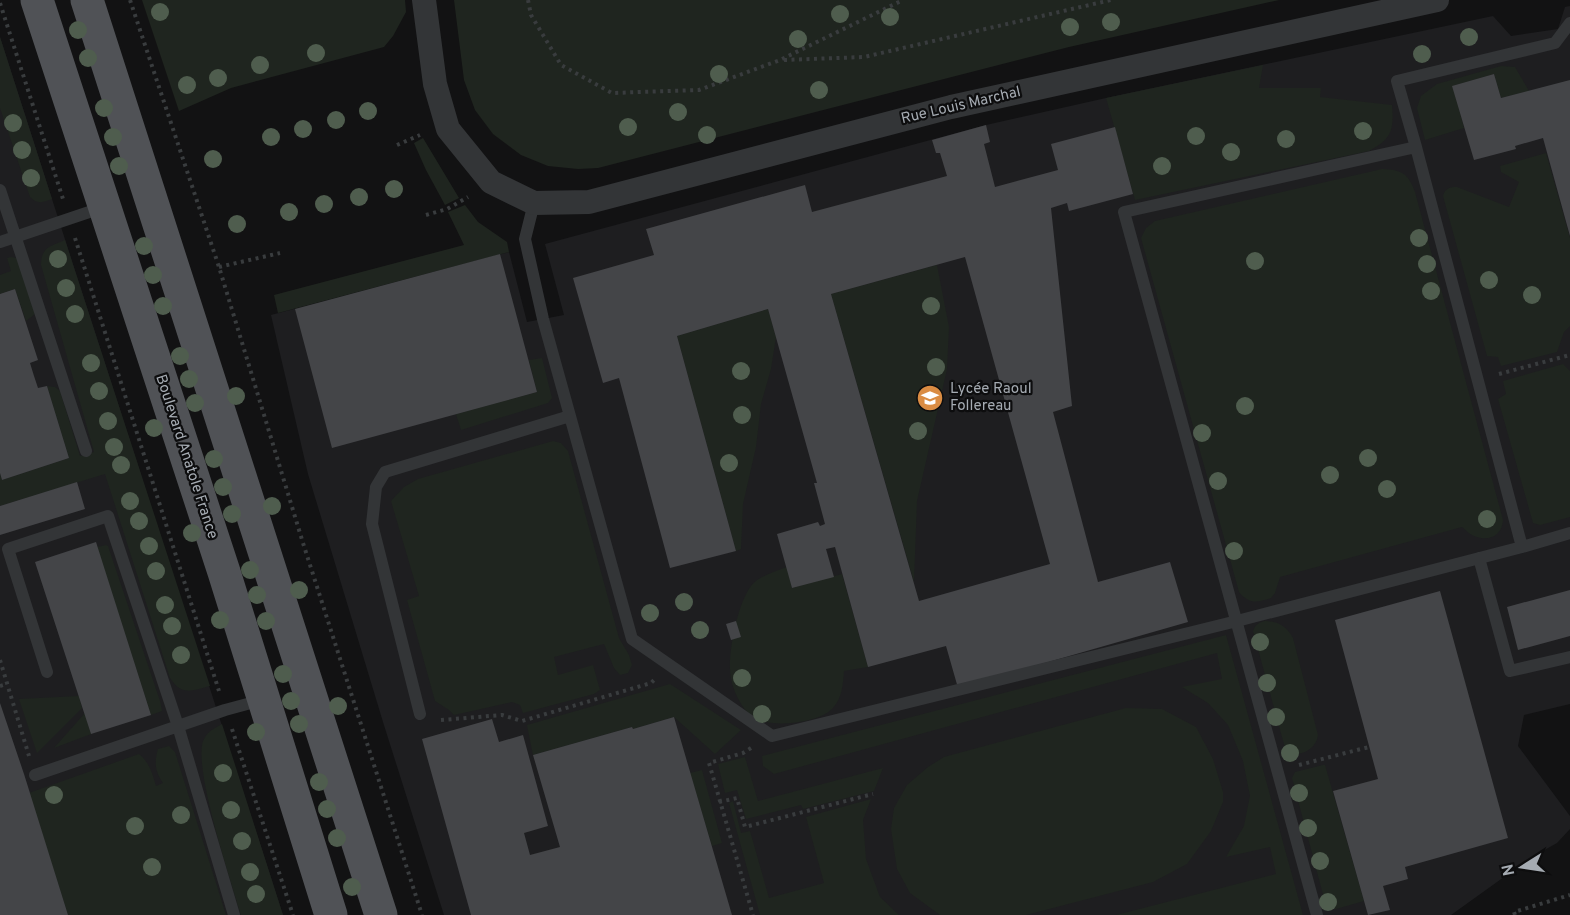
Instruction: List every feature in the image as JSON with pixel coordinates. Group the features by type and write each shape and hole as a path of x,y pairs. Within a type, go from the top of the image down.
{"main road":[{"name":"Boulevard Anatole France","path":"37,0 221,563 331,915"},
{"path":"87,0 381,915"}],"street":[{"name":"Rue Louis Marchal","path":"424,0 435,84 448,129 491,182 534,203 589,202 951,107 1437,0"}],"lane":[{"path":"1522,547 1397,81 1555,43 1570,22"},
{"path":"1317,915 1124,212 1416,147"},
{"path":"0,190 86,451"},
{"path":"534,203 525,239 543,319 632,639 772,736 1237,621 1570,533"},
{"path":"0,242 105,207"},
{"path":"420,714 372,524 376,487 385,471 570,416"},
{"path":"47,672 8,549 108,516 178,726 234,915"},
{"path":"1479,558 1510,671 1570,657"},
{"path":"35,774 225,710 264,700"}],"path":[{"path":"130,0 219,267 303,543 422,915"},
{"path":"528,0 531,15 561,64 612,93 699,90 780,60 903,0"},
{"path":"780,60 864,57 1111,0"},
{"path":"0,3 292,915"},
{"path":"397,145 420,135"},
{"path":"426,215 462,202"},
{"path":"219,267 280,253"},
{"path":"1478,380 1570,355"},
{"path":"0,660 35,774"},
{"path":"420,714 428,722 502,715 522,721 651,683 669,665"},
{"path":"0,686 7,684"},
{"path":"753,915 708,763 742,753 772,736"},
{"path":"1278,771 1369,747"},
{"path":"719,802 736,798 745,827 873,794"},
{"path":"1515,915 1514,912 1570,896"}],"shaded area":[{"path":"142,0 405,0 406,12 384,47 231,88 179,111"},
{"path":"454,0 1279,0 1069,47 598,168 578,169 548,166 521,155 493,134 475,110 464,80"},
{"name":"Lycée Raoul Follereau","path":"1570,6 1570,704 1524,715 1518,746 1570,816 1570,829 1557,843 1532,857 1451,915 444,915 308,474 271,315 509,252 527,322 564,315 545,244 986,125 1106,98 1493,16 1511,36 1558,29 1565,7"},
{"path":"0,37 52,199 283,915 0,915"},
{"path":"0,37 52,199 46,201 38,202 30,197 0,108"},
{"path":"1263,65 1259,88 1321,88 1320,97 1392,105 1390,133 1383,142 1369,151 1135,200 1106,98"},
{"path":"1501,66 1515,67 1529,91 1501,98 1494,74 1453,86 1464,128 1425,140 1417,108 1421,96 1437,84"},
{"path":"423,138 459,198 445,205 414,143"},
{"path":"1546,153 1570,238 1570,326 1564,332 1557,352 1501,366 1498,357 1487,356 1443,196 1448,188 1457,187 1509,207 1519,182 1501,172 1500,166"},
{"path":"1382,169 1395,170 1403,174 1410,181 1415,192 1503,520 1502,526 1497,534 1490,538 1474,536 1462,527 1280,577 1271,598 1250,600 1239,592 1141,238 1146,228 1155,221"},
{"path":"465,205 478,222 507,242 509,252 278,313 274,295 464,245 448,212"},
{"path":"65,240 210,686 187,691 179,688 170,678 105,474 0,506 0,473 2,480 69,458 47,386 55,387 60,391 80,456 94,452 41,265 45,251"},
{"path":"7,258 16,258 20,264 35,314 26,321 15,289 0,294 0,275 11,271"},
{"path":"937,265 949,327 947,369 917,501 914,582 831,294"},
{"path":"768,309 776,337 743,504 741,549 736,551 677,336"},
{"path":"542,358 552,398 548,403 461,430 456,414 537,392 529,360"},
{"path":"1563,364 1570,371 1570,517 1540,525 1533,523 1498,399 1506,394 1503,381"},
{"path":"553,441 561,443 568,451 619,638 632,665 628,673 620,675 614,668 604,644 554,657 558,675 593,665 600,690 594,694 523,713 520,705 512,702 454,715 435,701 407,600 419,596 391,501 404,487 418,479"},
{"path":"106,545 160,701 162,711 151,715 97,547"},
{"path":"787,567 792,588 842,574 868,667 844,671 838,701 825,714 794,723 771,723 753,717 740,702 730,675 731,650 738,614 751,586 762,577"},
{"path":"1265,621 1282,625 1293,638 1318,735 1314,745 1305,752 1289,752 1285,748 1253,631 1258,624"},
{"path":"1226,635 1303,915 1116,915 1276,874 1270,847 1226,857 1244,826 1250,796 1243,761 1228,725 1208,703 1182,687 1222,679 1217,653 774,774 763,766 762,756"},
{"path":"670,684 741,730 715,754 674,717 533,755 527,725"},
{"path":"79,696 82,708 37,753 19,699"},
{"path":"1126,708 1162,709 1196,727 1213,759 1223,792 1223,802 1211,831 1187,864 1153,882 1026,915 940,915 910,893 897,869 891,829 894,808 907,785 928,767 944,757"},
{"path":"85,713 91,734 54,748"},
{"path":"222,724 283,915 241,915 214,824 201,752 204,739"},
{"path":"169,746 175,752 226,915 68,915 29,793 139,754 148,765 156,786 163,783 156,767 158,749"},
{"path":"745,757 758,801 883,768 874,791 803,809 801,805 746,819 737,790 725,793 718,764"},
{"path":"1325,765 1364,901 1336,909 1332,909 1325,902 1292,778 1295,772"},
{"path":"702,770 722,843 712,846 690,773"},
{"path":"871,799 863,820 866,859 880,897 899,915 760,915 729,803 733,801 741,833 750,831 769,898 824,883 806,817"}],"building":[{"path":"1494,74 1501,98 1570,80 1570,236 1543,138 1515,146 1516,149 1474,160 1452,86"},
{"path":"986,125 990,142 984,144 995,187 1058,170 1051,144 1115,127 1133,194 1069,211 1067,203 1051,208 1072,406 1053,412 1098,582 1170,562 1188,622 958,688 946,646 868,667 835,547 826,549 834,577 792,588 777,534 818,522 820,526 825,524 814,483 817,483 768,309 677,336 736,551 670,568 619,378 603,383 573,278 654,255 646,229 805,185 812,212 947,176 940,153 936,153 932,140","holes":["965,257 1050,564 919,601 831,294"]},
{"path":"500,254 537,392 332,448 295,309"},
{"path":"15,289 38,360 30,363 34,376 38,388 47,386 69,458 2,480 0,473 0,294"},
{"path":"77,482 85,509 0,535 0,506"},
{"path":"96,542 151,715 91,734 35,562"},
{"path":"1570,590 1570,636 1518,650 1507,607"},
{"path":"1440,591 1508,838 1405,867 1408,879 1383,886 1390,910 1368,915 1333,791 1378,779 1335,620"},
{"path":"736,621 741,637 731,640 726,624"},
{"path":"0,703 24,774 68,915 0,915"},
{"path":"674,717 732,915 471,915 422,739 492,719 499,742 523,735 548,826 524,833 530,855 560,847 533,755"}],"place":[{"name":"Lycée Raoul Follereau","path":"930,398"}]}
